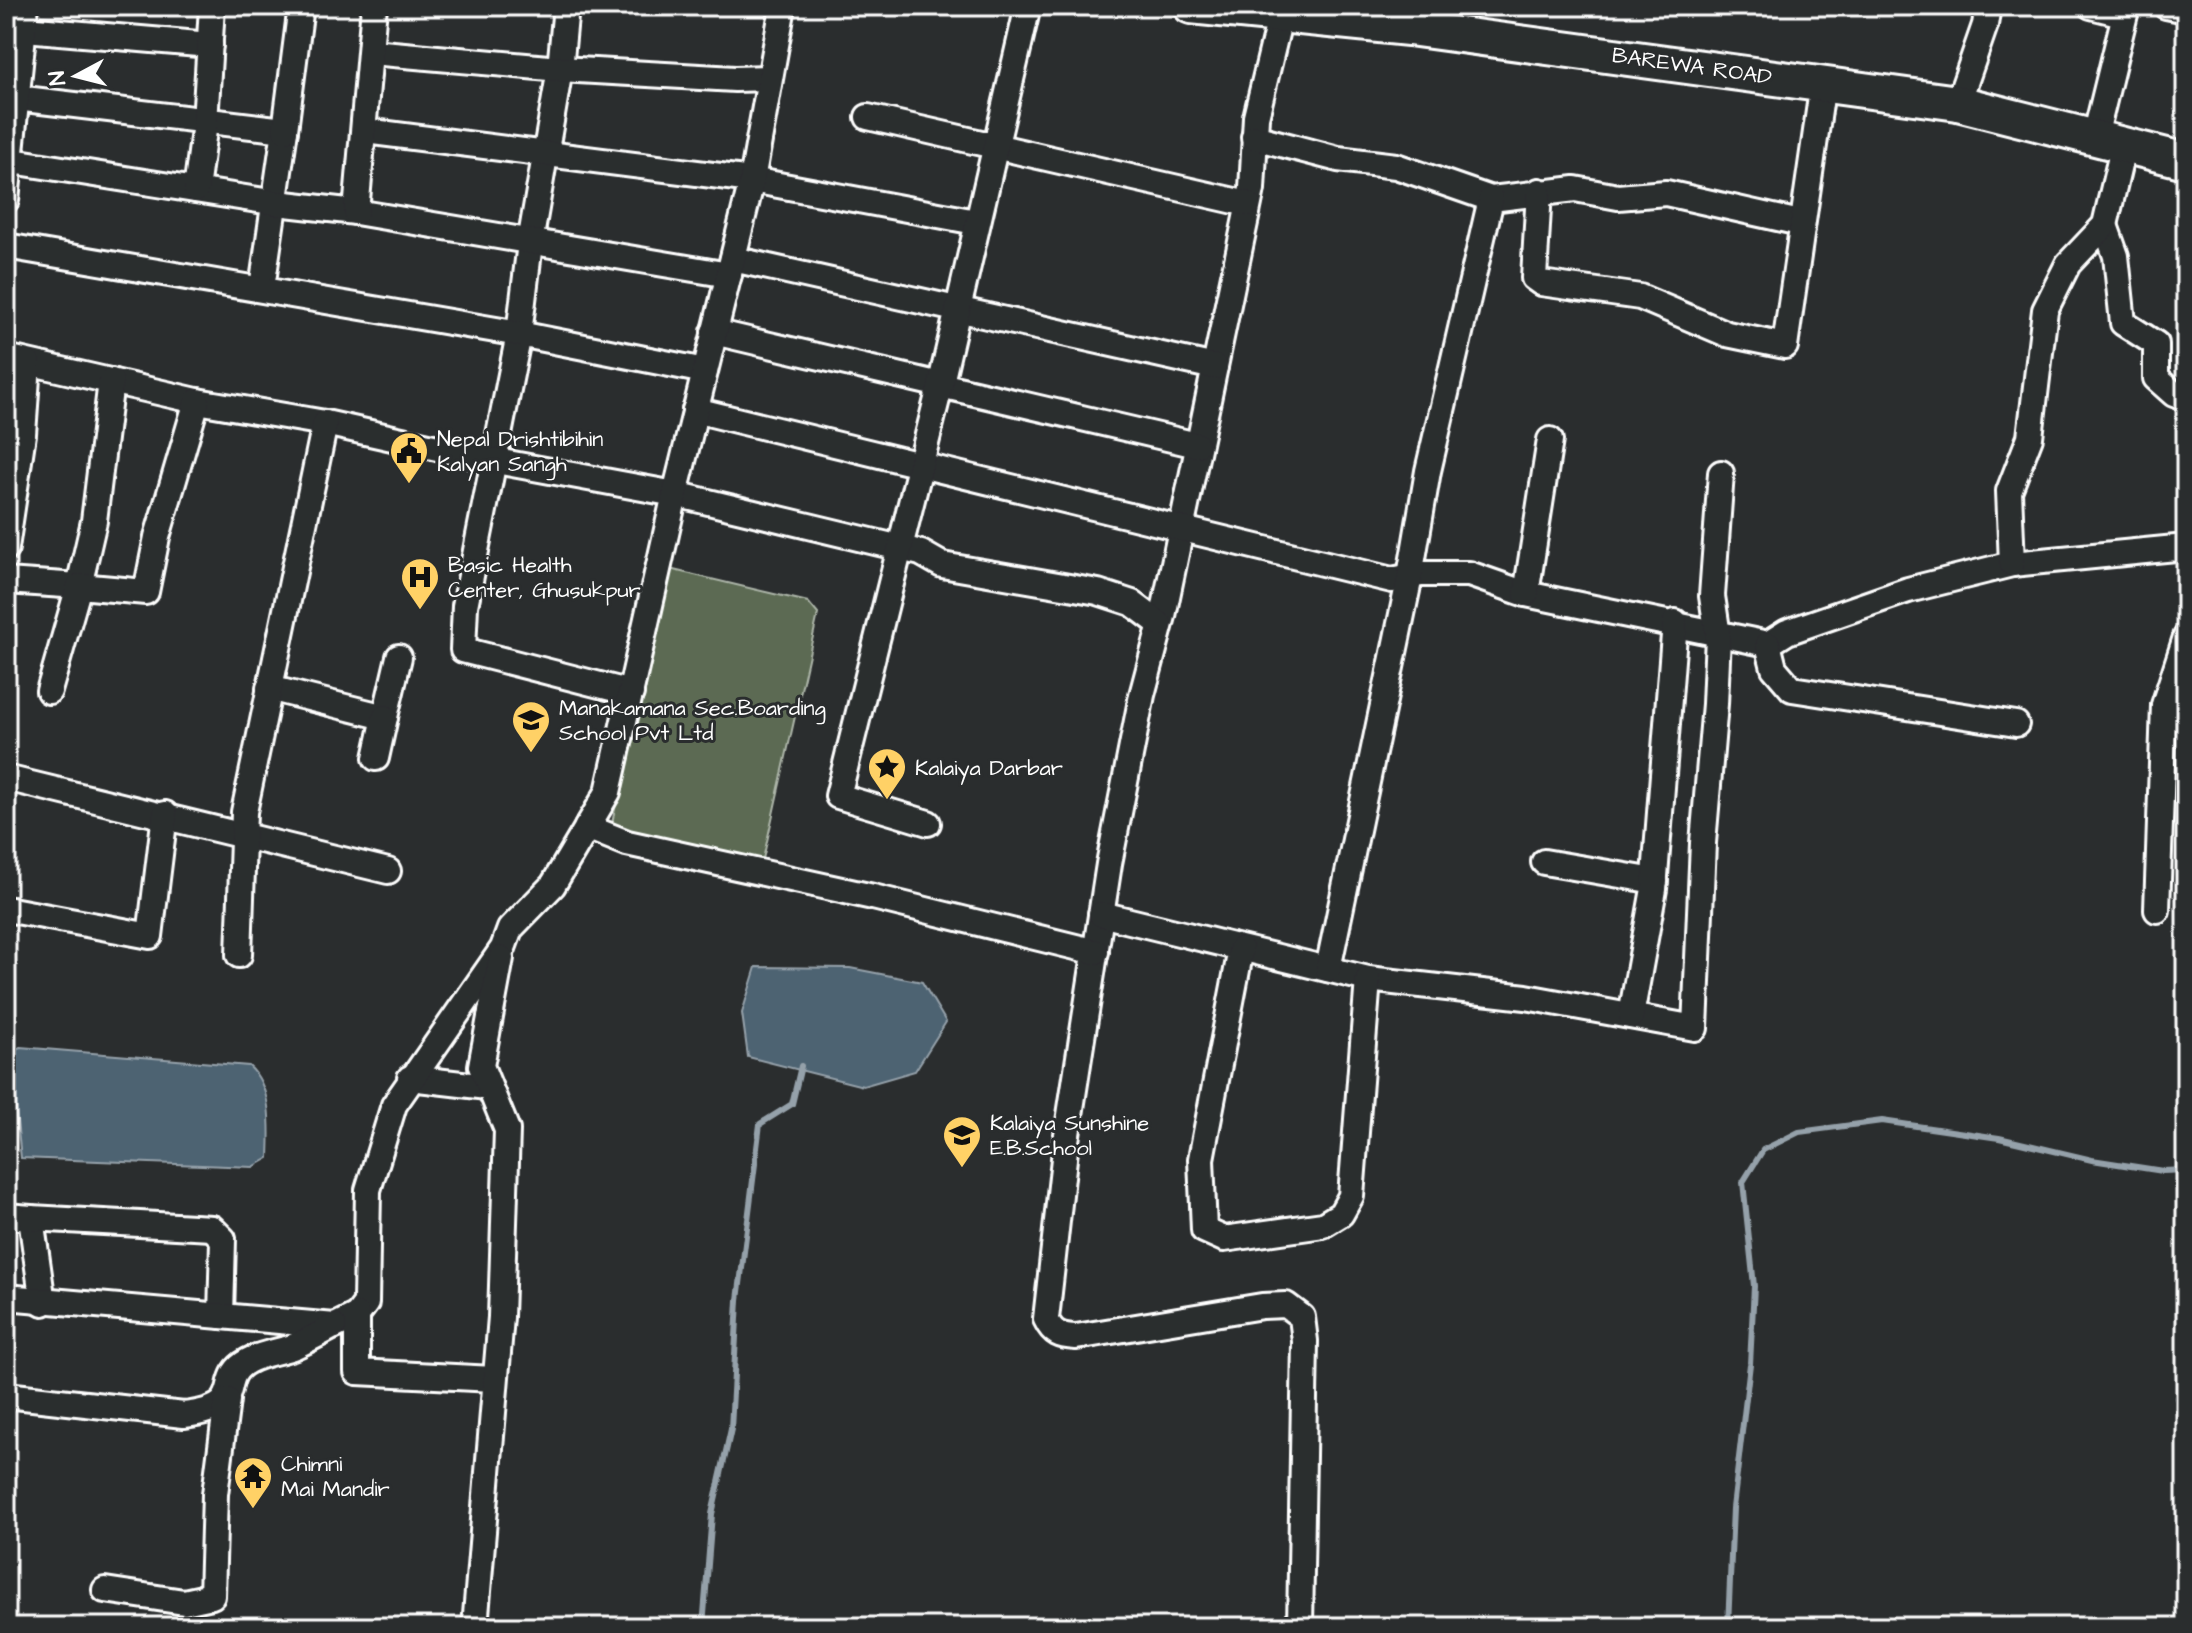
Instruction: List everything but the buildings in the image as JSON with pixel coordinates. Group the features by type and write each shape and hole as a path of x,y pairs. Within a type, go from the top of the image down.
{"main road":[{"name":"BAREWA ROAD","path":"1191,6 1281,13 1958,103 2186,161"}],"street":[{"path":"196,190 205,123 212,6"},
{"path":"262,288 277,203 301,6"},
{"path":"356,212 374,6"},
{"path":"566,6 560,69 530,243 519,334 465,606 463,650 631,693"},
{"path":"475,1627 501,1317 507,1130 481,1066 503,948 510,929 553,885 608,792 675,494 752,180 783,6"},
{"path":"928,823 838,796 940,387 993,145 1028,6"},
{"path":"1958,103 1985,25 1988,6"},
{"path":"2091,6 2125,10 2110,140 2105,225 2116,256 2123,323 2156,344 2156,378 2174,394 2186,398"},
{"path":"2166,6 2186,10"},
{"path":"1281,13 1254,137 1256,171 1182,527 1142,695 1101,914 1066,1141 1046,1319 1050,1328 1060,1336 1076,1337 1262,1306 1286,1305 1302,1317 1305,1341 1300,1627"},
{"path":"6,200 13,90 26,18 210,45"},
{"path":"371,52 560,69 769,78"},
{"path":"1539,191 1534,278 1541,283 1640,297 1727,334 1785,346 1800,223 1823,83"},
{"path":"13,90 205,123 285,130"},
{"path":"868,117 1248,204"},
{"path":"365,131 545,151 752,180 976,222"},
{"path":"1254,137 1338,159 1396,166 1491,199 1575,189 1618,197 1666,193 1800,223"},
{"path":"8,160 277,203 356,212 530,243 731,267 956,309 1215,367"},
{"path":"1328,969 1410,576 1428,471 1491,199"},
{"path":"2012,564 2009,491 2030,437 2045,310 2068,264 2105,225"},
{"path":"6,246 262,288 705,371"},
{"path":"714,332 1197,445"},
{"path":"6,548 17,360 197,401 325,423 496,461 675,494 921,553 942,565 1098,592 1132,603 1160,624"},
{"path":"49,691 94,521 111,381"},
{"path":"6,581 146,592 157,537 197,401"},
{"path":"695,410 1392,580 1410,576 1469,574 1526,594 1675,622 1718,636 1768,644 1787,632 1908,590 2012,564 2186,547"},
{"path":"239,955 244,812 325,423"},
{"path":"1526,594 1550,440"},
{"path":"1101,914 1368,979 1526,997 1695,1028 1718,636 1712,596 1721,473"},
{"path":"1631,1016 1655,881 1675,622"},
{"path":"2157,910 2164,705 2186,637"},
{"path":"1768,644 1774,668 1792,689 2016,724"},
{"path":"376,758 399,657"},
{"path":"269,688 385,717"},
{"path":"6,778 165,814 388,871"},
{"path":"6,909 150,936 165,814"},
{"path":"587,827 641,847 873,897 1096,952"},
{"path":"1544,862 1655,881"},
{"path":"105,1590 184,1602 212,1596 215,1494 233,1375 246,1361 295,1346 357,1315 366,1303 368,1190 394,1105 503,948"},
{"path":"1241,949 1201,1159 1204,1230 1224,1239 1323,1225 1341,1214 1351,1196 1368,979"},
{"path":"410,1078 487,1087"},
{"path":"6,1216 212,1228 223,1239 221,1316"},
{"path":"31,1218 43,1303"},
{"path":"6,1297 43,1303 335,1326"},
{"path":"357,1315 357,1372 494,1379"},
{"path":"6,1395 184,1415 212,1412 227,1400"}],"green space":[{"path":"665,568 808,602 818,614 761,868 610,833"}],"water":[{"path":"756,967 850,968 922,982 946,1022 915,1071 863,1086 748,1057 742,1013"},
{"path":"20,1047 249,1066 257,1075 266,1097 269,1158 253,1167 21,1158 10,1055"}],"waterway":[{"path":"703,1627 712,1514 731,1429 738,1300 760,1124 792,1104 801,1066"},
{"path":"1728,1627 1733,1508 1750,1364 1754,1286 1743,1182 1763,1150 1799,1132 1882,1121 1999,1138 2092,1160 2163,1171 2186,1170"},
{"path":"2186,1373 2177,1398 2186,1422"},
{"path":"2182,1627 2186,1614"}],"place":[{"name":"Nepal Drishtibihin Kalyan Sangh","path":"409,485"},
{"name":"Basic Health Center, Ghusukpur","path":"420,611"},
{"name":"Manakamana Sec.Boarding School Pvt Ltd","path":"531,754"},
{"name":"Kalaiya Darbar","path":"887,801"},
{"name":"Kalaiya Sunshine E.B.School","path":"962,1169"},
{"name":"Chimni Mai Mandir","path":"253,1510"}]}
